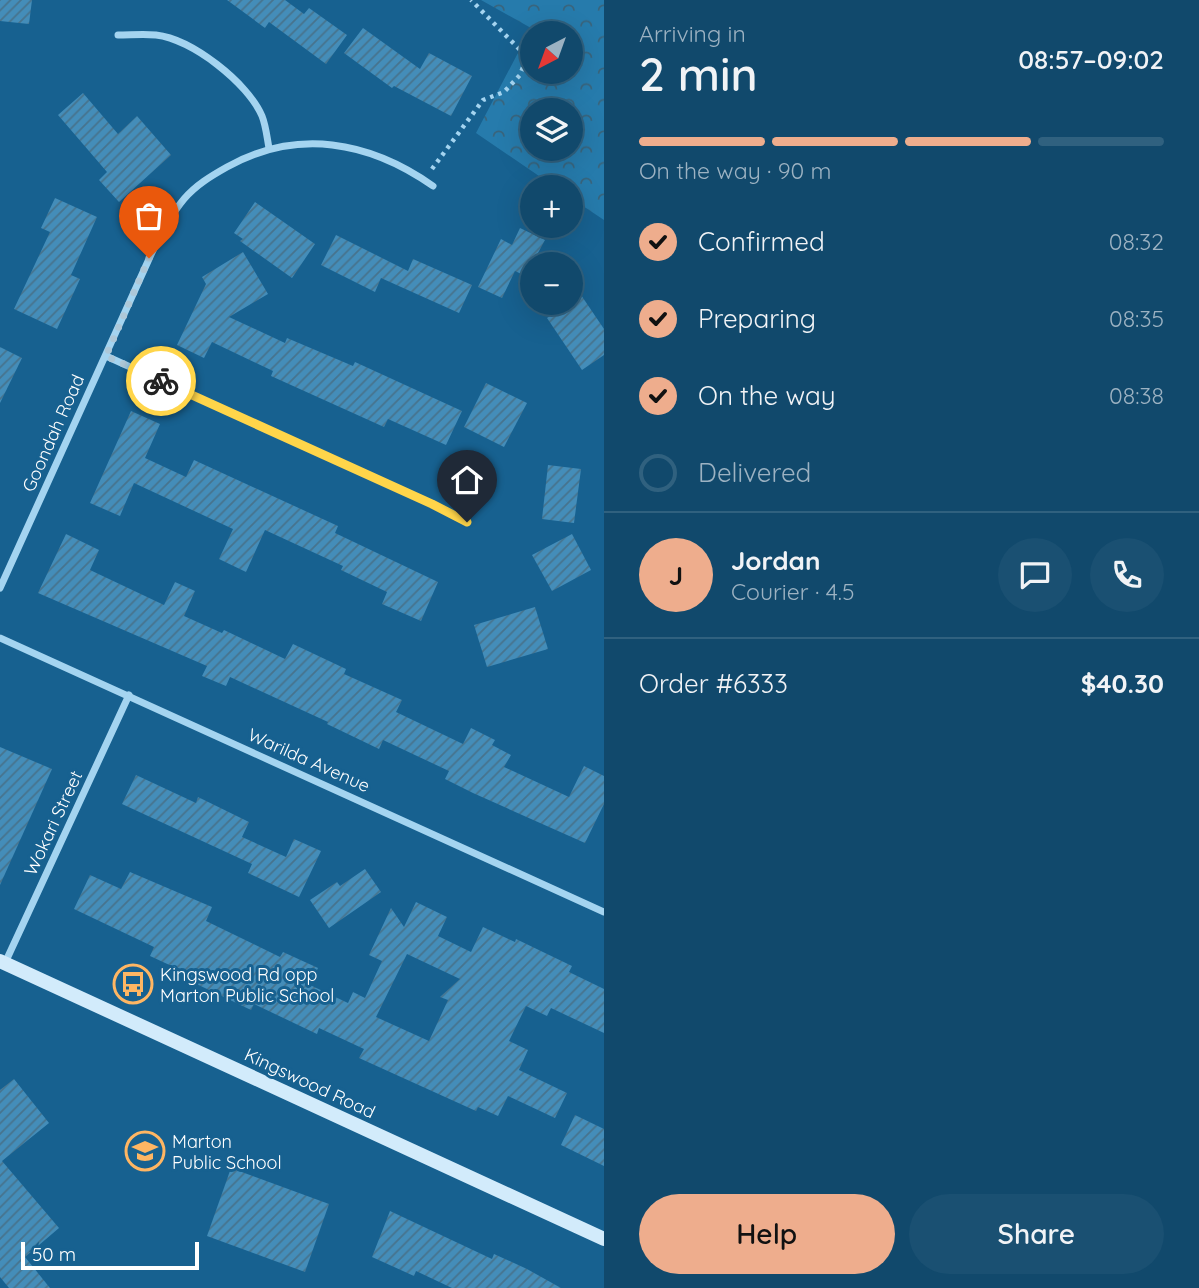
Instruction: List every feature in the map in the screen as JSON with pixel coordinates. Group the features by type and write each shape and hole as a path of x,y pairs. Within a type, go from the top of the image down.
{"street":[{"path":"118,35 158,35 185,46 219,66 251,97 262,117 269,148"},
{"name":"Goondah Road","path":"0,588 167,222 186,197 209,177 239,160 269,148 307,144 346,147 387,159 406,167 433,186"},
{"path":"106,356 467,522"},
{"name":"Warilda Avenue","path":"0,638 604,912"},
{"name":"Wokari Street","path":"3,962 129,695"},
{"name":"Kingswood Road","path":"3,962 604,1239"}],"path":[{"path":"424,179 484,100 504,92 520,75 527,57 471,0"}],"green space":[{"path":"481,0 604,0 604,220 583,206 583,175 537,175 476,133 520,49 520,84 583,84 583,21 520,22"}],"building":[{"path":"0,0 32,0 29,24 0,21"},
{"path":"227,0 285,0 304,14 309,8 347,35 326,64 269,22 265,28"},
{"path":"363,28 420,69 429,53 472,76 451,116 394,86 392,88 344,53"},
{"path":"83,93 118,134 137,116 171,155 119,202 99,180 107,172 58,115"},
{"path":"55,198 97,217 71,275 80,279 57,329 14,309 50,232 41,228"},
{"path":"255,202 315,244 292,278 240,241 243,239 234,233"},
{"path":"520,228 520,238 545,240 538,252 520,252 520,273 515,271 502,298 478,287 501,239 512,245"},
{"path":"336,235 408,271 413,259 472,285 459,313 381,278 375,292 321,265"},
{"path":"243,252 268,294 229,317 285,343 287,338 353,366 355,362 462,411 446,445 388,419 384,427 271,376 273,371 212,342 204,358 177,345 206,284 202,277"},
{"path":"583,298 604,329 604,355 582,370 547,318 551,315 583,315"},
{"path":"0,347 22,358 0,403"},
{"path":"486,383 527,403 504,447 464,427"},
{"path":"131,411 160,424 145,458 186,477 194,460 338,526 335,533 438,582 421,621 382,604 387,592 341,570 343,566 265,530 246,572 219,559 233,529 134,483 120,516 90,503"},
{"path":"548,465 581,469 574,523 542,519"},
{"path":"66,534 99,550 90,570 164,605 175,582 195,591 184,616 222,633 224,630 285,659 293,644 346,669 344,674 402,700 396,712 463,744 471,728 495,740 492,745 511,755 504,767 569,797 584,766 604,776 604,804 585,843 445,779 449,771 383,740 379,749 327,724 328,722 230,677 226,686 202,676 207,666 38,593"},
{"path":"572,534 591,570 552,591 532,555"},
{"path":"535,607 548,649 487,667 474,625"},
{"path":"0,747 52,769 0,885"},
{"path":"136,775 196,803 198,797 249,822 242,837 286,857 294,839 321,851 299,897 248,873 252,864 122,804"},
{"path":"365,869 381,892 329,928 310,900 337,882 340,886"},
{"path":"130,872 212,907 206,921 280,957 283,952 318,968 310,985 348,1003 353,992 365,998 382,961 369,955 391,908 404,927 416,902 447,917 438,936 471,952 483,927 515,942 516,939 572,966 569,972 604,989 604,1033 551,1008 547,1016 526,1006 509,1041 528,1050 519,1070 567,1093 555,1118 508,1096 498,1116 478,1107 476,1111 359,1058 364,1049 319,1028 317,1034 254,1004 251,1010 186,979 189,974 150,956 154,947 74,909 90,875 121,889","holes":["407,954 460,979 440,997 448,1000 429,1041 376,1017"]},
{"path":"14,1079 49,1123 2,1161 59,1228 25,1257 50,1288 9,1288 0,1277 0,1090"},
{"path":"575,1115 604,1129 604,1166 561,1145"},
{"path":"231,1168 329,1204 305,1272 207,1236"},
{"path":"390,1211 492,1259 494,1254 561,1288 452,1288 416,1271 414,1276 372,1257"}],"way so far":[{"path":"149,258 106,356 161,381"}],"place":[{"name":"Kingswood Rd opp Marton Public School","path":"133,984"},
{"name":"Marton Public School","path":"145,1151"}],"route":[{"path":"161,381 467,522"}]}
